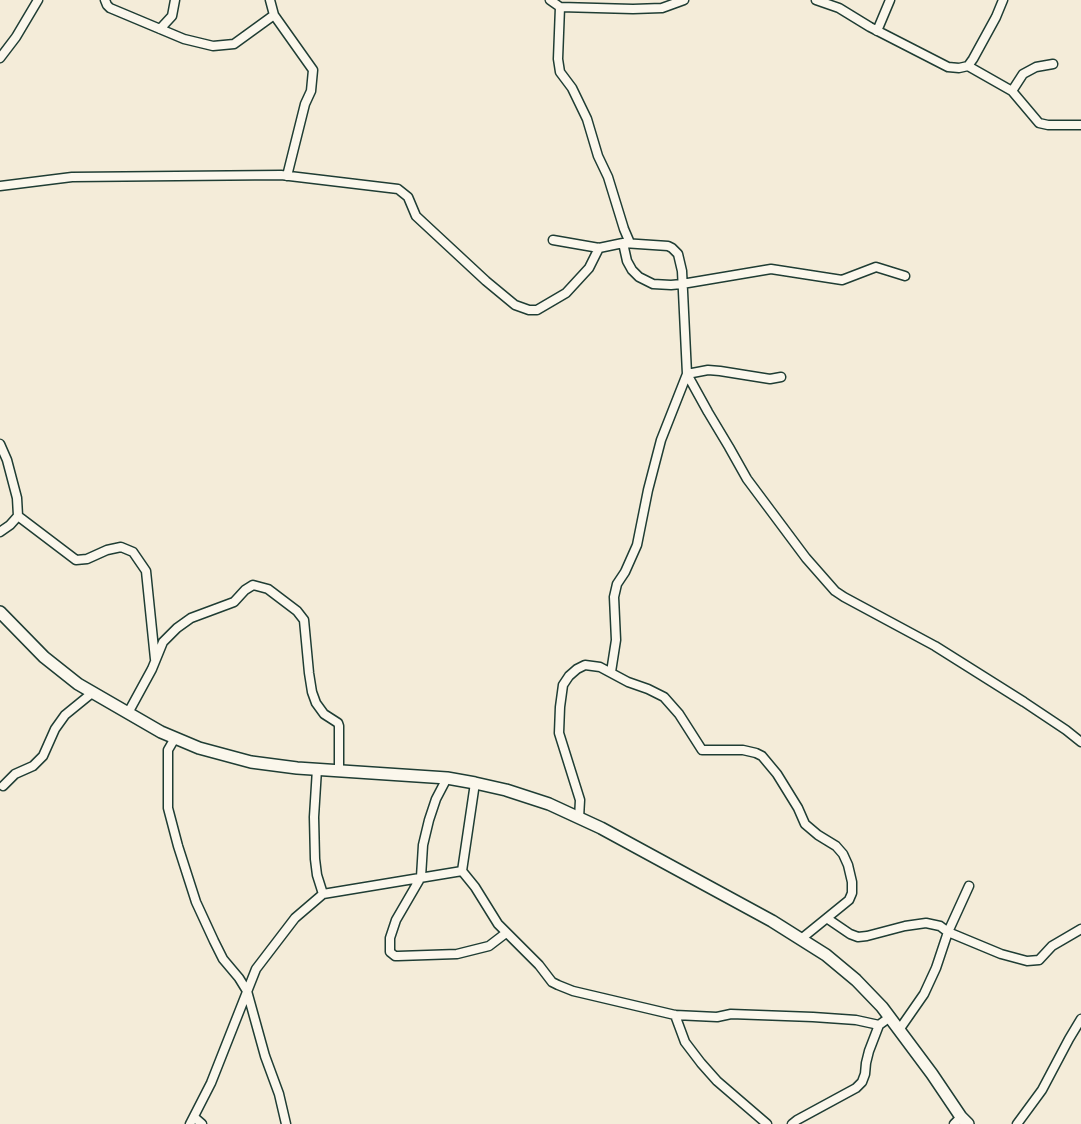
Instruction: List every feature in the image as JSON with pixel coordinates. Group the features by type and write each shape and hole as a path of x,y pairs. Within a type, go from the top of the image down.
{"main road":[{"path":"0,612 44,657 92,693 161,732 199,748 251,762 339,771 447,778 475,783 506,790 549,804 579,818 772,921 826,955 856,980 882,1007 932,1074 961,1122"}],"street":[{"path":"0,58 16,37 38,0"},
{"path":"105,0 110,8 184,39 213,46 234,44 274,15"},
{"path":"160,28 172,16 175,0"},
{"path":"270,0 274,15 313,70 311,91 304,111 287,176"},
{"path":"550,0 560,6 633,9 662,8 684,0"},
{"path":"816,0 839,8 876,31 948,67 959,68 968,66 973,59 996,17 1003,0"},
{"path":"876,31 890,0"},
{"path":"560,6 558,59 560,72 572,88 587,119 598,156 608,177 624,229 627,243 627,261 632,270 639,277 653,284 671,285 771,269 842,280 876,267 905,276"},
{"path":"1012,91 1023,74 1036,67 1053,64"},
{"path":"968,66 1012,91 1039,123 1048,125 1081,125"},
{"path":"0,186 72,177 281,175 398,190 408,197 416,216 486,281 514,305 529,310 536,310 566,293 589,268 599,248"},
{"path":"553,240 599,248 627,243 668,246 678,254 682,271 687,374 661,440 648,490 637,545 625,572 617,584 614,597 616,640 611,672"},
{"path":"687,374 714,370 770,379 781,378"},
{"path":"687,374 747,479 806,558 835,591 935,646 1024,702 1081,742"},
{"path":"0,444 7,460 17,498 18,516 10,525 0,532"},
{"path":"18,516 76,560 87,559 107,550 121,547 132,552 146,571 155,660"},
{"path":"128,713 152,669 162,642 177,628 191,618 234,602 245,590 253,585 268,589 297,611 304,620 312,692 316,703 324,714 338,723 339,726 339,771"},
{"path":"579,818 580,800 559,733 560,698 563,685 569,676 585,665 600,667 628,682 648,689 664,697 679,714 702,750 743,750 762,756 781,781 798,808 805,824 818,836 836,846 843,854 848,865 852,882 852,893 849,900 828,919 801,939"},
{"path":"3,786 15,774 33,766 43,756 55,729 65,715 92,693"},
{"path":"175,738 168,750 168,808 178,846 196,902 214,941 223,959 239,978 247,991 286,1124"},
{"path":"317,769 314,817 315,859 317,875 323,894"},
{"path":"447,778 436,799 429,820 423,845 421,877 396,920 390,938 390,952 395,956 457,954 489,946 506,932"},
{"path":"475,783 462,871 475,887 498,924 539,965 552,982 573,991 675,1015 717,1017 731,1014 813,1017 856,1020 879,1025"},
{"path":"202,1124 192,1120 211,1083 256,969 295,918 323,894 462,871"},
{"path":"899,1030 924,994 936,968 948,932 969,886"},
{"path":"828,919 850,934 858,937 905,926 926,923 940,926 948,932 1001,954 1028,961 1039,960 1052,946 1081,929"},
{"path":"675,1015 685,1042 701,1063 717,1081 767,1124"},
{"path":"792,1124 856,1088 862,1082 869,1051 879,1025 890,1017"},
{"path":"1017,1124 1042,1090 1081,1019"}]}
